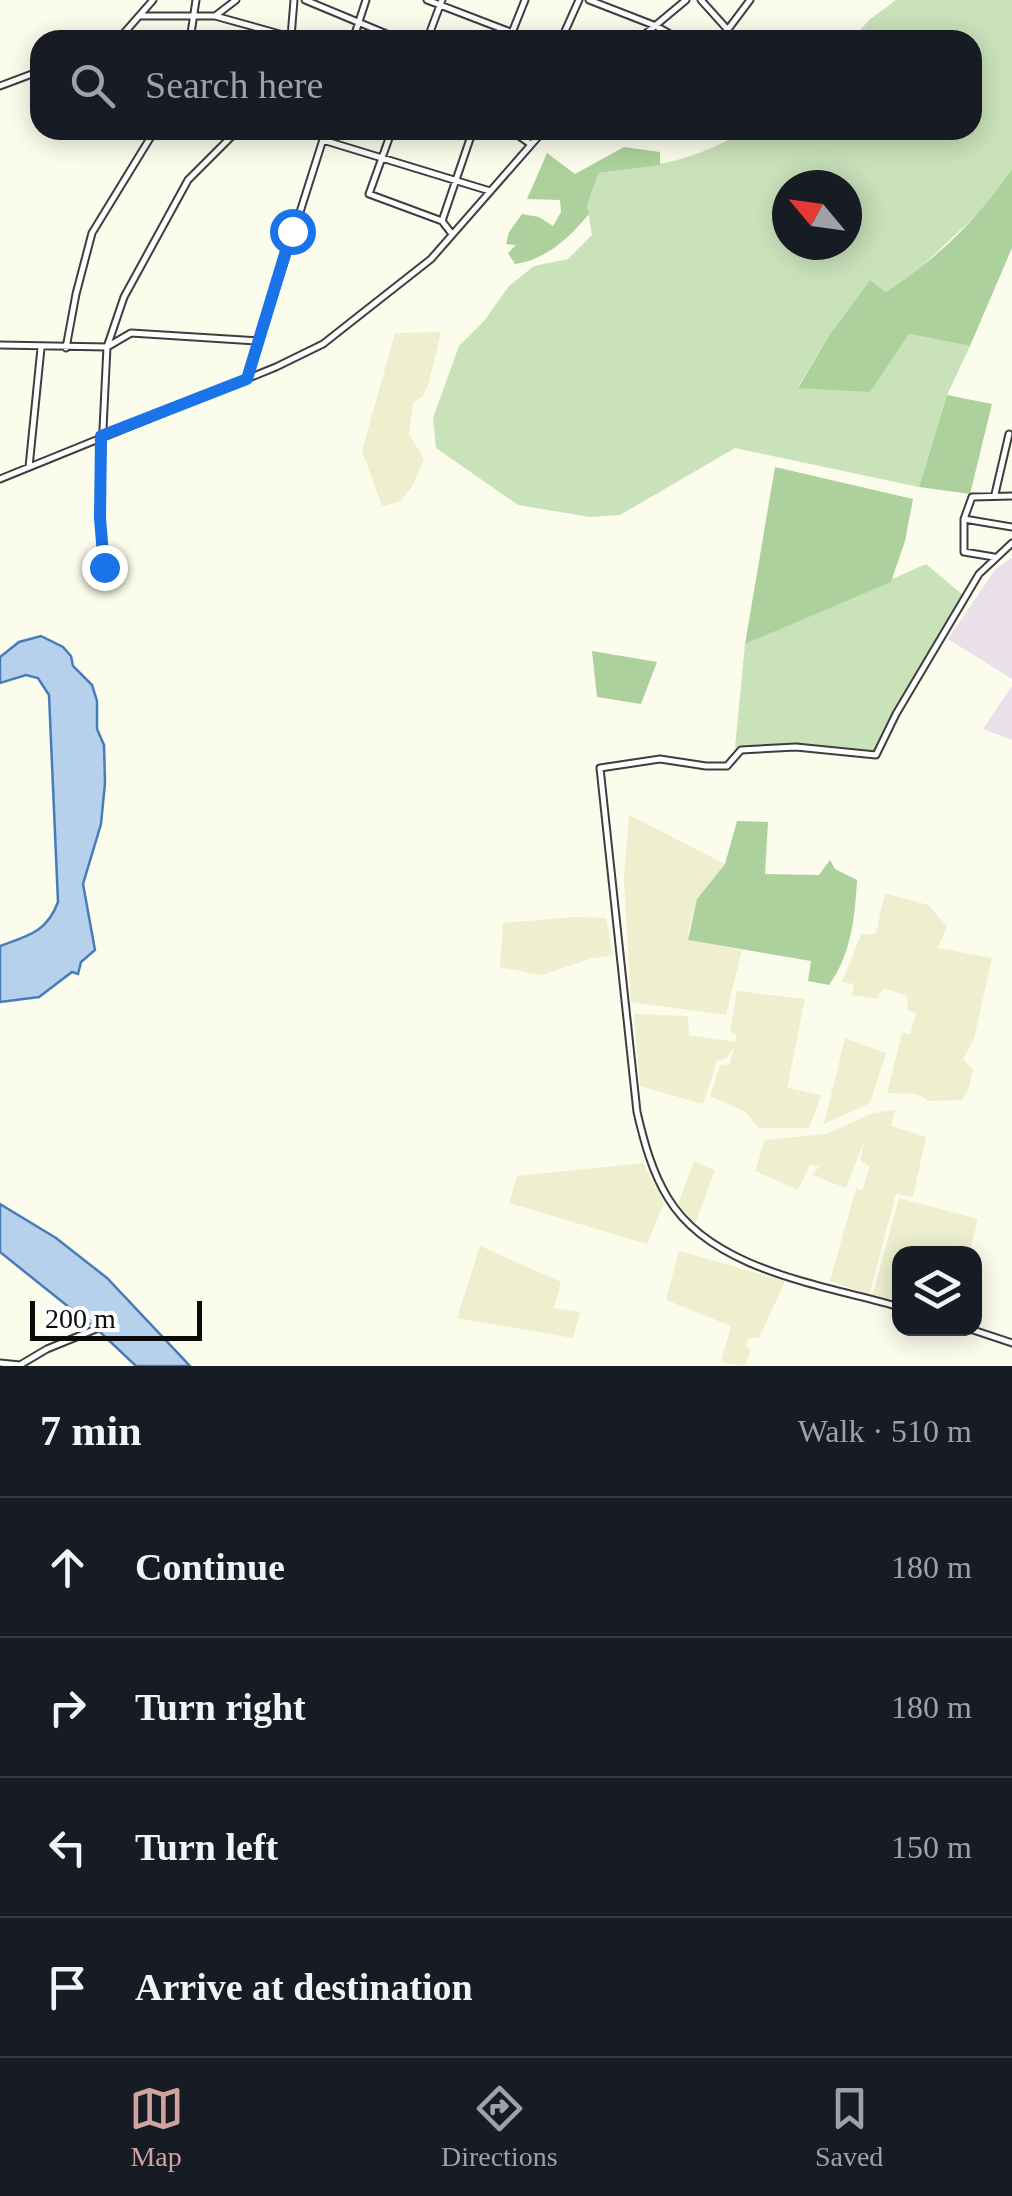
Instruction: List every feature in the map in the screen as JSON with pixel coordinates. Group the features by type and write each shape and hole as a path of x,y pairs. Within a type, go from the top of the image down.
{"street":[{"path":"127,30 153,0"},
{"path":"191,30 196,0"},
{"path":"215,16 236,0"},
{"path":"292,30 294,0"},
{"path":"304,0 374,30"},
{"path":"356,30 366,0"},
{"path":"426,0 441,3 497,30"},
{"path":"513,30 524,0"},
{"path":"566,30 579,0"},
{"path":"589,0 663,30"},
{"path":"651,30 686,0"},
{"path":"701,0 728,30 750,0"},
{"path":"431,30 441,3"},
{"path":"513,5 521,8"},
{"path":"139,16 215,16 263,30"},
{"path":"0,86 30,74"},
{"path":"66,348 76,294 96,225 149,140"},
{"path":"104,567 101,436 107,347 129,287 188,180 228,140"},
{"path":"247,379 323,140 490,192"},
{"path":"388,140 369,194 442,221 452,234"},
{"path":"442,221 470,140"},
{"path":"525,140 530,144"},
{"path":"0,480 292,360 340,332 424,266 534,140"},
{"path":"0,345 107,347 131,333 258,341"},
{"path":"29,467 41,348"},
{"path":"995,494 1012,423"},
{"path":"994,556 964,552 964,519 972,498 1012,496"},
{"path":"964,519 1012,527"},
{"path":"892,1305 741,1260 700,1235 667,1197 652,1167 637,1112 600,768 660,759 727,766 740,750 776,751 788,747 876,755 964,599 994,556 1012,543"},
{"path":"0,1364 20,1365 46,1349 96,1328"},
{"path":"982,1332 1012,1342"}],"shaded area":[{"path":"1012,557 1012,679 948,639 995,570"},
{"path":"1012,686 1012,740 983,729"}],"green space":[{"path":"896,0 1012,0 1012,169 991,201 915,273 886,292 870,280 830,334 798,387 870,391 909,334 970,346 947,395 919,487 735,448 620,515 590,517 518,505 436,448 433,418 459,346 484,321 509,286 534,266 568,259 592,235 587,205 599,173 692,156 729,140 982,140 982,30 860,30"},
{"path":"624,147 660,152 660,165 599,173 587,205 589,214 582,223 547,252 515,264 508,253 516,245 506,244 522,214 539,217 553,226 561,212 560,200 527,199 547,153 575,174"},
{"path":"1012,169 1012,248 970,346 909,334 870,392 798,388 830,334 870,280 886,292 922,266 971,221"},
{"path":"441,332 424,395 413,403 409,434 424,459 412,487 399,502 382,506 362,451 395,333"},
{"path":"947,395 992,404 970,494 919,487"},
{"path":"775,467 913,499 905,541 891,582 745,644"},
{"path":"926,564 963,595 897,704 875,754 787,746 779,750 735,748 745,644"},
{"path":"592,651 657,662 641,704 597,697"},
{"path":"629,815 725,864 697,899 688,932 689,940 742,950 726,1015 631,1002 624,879"},
{"path":"737,821 768,822 765,874 819,875 830,860 835,869 857,880 847,948 829,985 808,981 811,961 688,940 697,899 725,864"},
{"path":"885,893 928,905 947,926 938,948 992,958 974,1039 963,1059 973,1070 962,1100 929,1101 917,1094 887,1093 902,1033 910,1034 916,1014 908,1010 907,996 884,988 877,999 852,995 854,984 842,982 861,935 876,933"},
{"path":"606,918 613,955 542,975 500,967 503,923"},
{"path":"737,991 805,999 787,1088 821,1095 809,1128 758,1128 746,1112 710,1096 720,1065 730,1064 734,1047 726,1059 717,1061 703,1104 640,1086 634,1014 688,1016 689,1035 735,1042 737,1034 730,1032"},
{"path":"845,1038 886,1053 870,1103 824,1124"},
{"path":"895,1110 891,1126 926,1137 913,1197 896,1194 869,1295 830,1281 856,1188 862,1190 870,1166 860,1160 865,1139 846,1188 812,1175 819,1167 810,1164 798,1190 755,1171 765,1140 826,1134 873,1113"},
{"path":"694,1161 715,1170 695,1224 678,1204"},
{"path":"643,1163 664,1203 647,1244 509,1203 517,1176"},
{"path":"899,1198 978,1219 971,1246 892,1246 892,1302 872,1297"},
{"path":"480,1246 561,1282 554,1308 580,1312 573,1338 457,1318"},
{"path":"679,1251 785,1281 759,1338 749,1338 746,1346 751,1351 744,1366 721,1362 731,1326 666,1300"}],"water":[{"path":"41,636 63,647 71,656 73,666 92,685 97,701 105,783 101,824 83,884 95,950 81,962 78,974 72,972 39,997 0,1002 0,946 28,936 42,926 58,902 49,695 38,678 26,675 0,683 0,657 19,642"},
{"path":"0,1204 56,1238 107,1278 190,1366 136,1366 0,1252"}],"route":[{"path":"104,567 101,436 247,379 292,231"}]}
